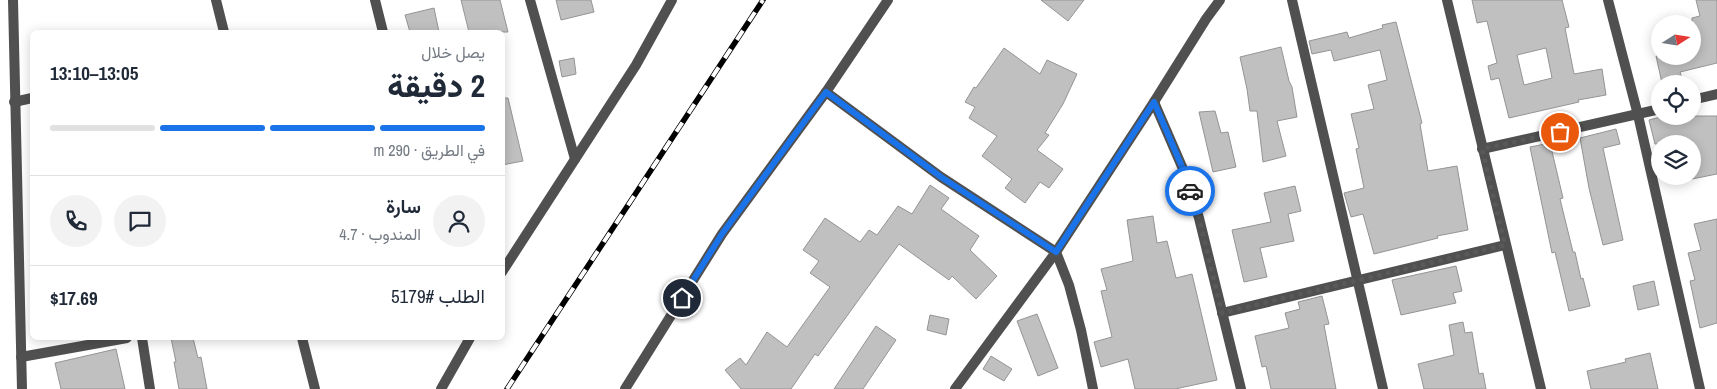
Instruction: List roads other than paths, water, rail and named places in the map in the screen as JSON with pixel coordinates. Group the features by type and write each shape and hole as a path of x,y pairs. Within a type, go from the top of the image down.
{"street":[{"path":"13,0 22,389"},
{"path":"216,0 224,30"},
{"path":"375,0 382,30"},
{"path":"530,0 575,159"},
{"path":"505,267 636,65 672,0"},
{"path":"625,389 722,234 826,92 888,0"},
{"path":"955,389 1056,252 1220,0"},
{"path":"1292,0 1383,389"},
{"path":"1447,0 1540,389"},
{"path":"1608,0 1638,115 1700,389"},
{"path":"826,92 941,177 1056,252 1069,285 1093,389"},
{"path":"1701,98 1717,94"},
{"path":"14,102 30,98"},
{"path":"1154,102 1183,169 1196,210 1241,389"},
{"path":"1482,149 1651,111"},
{"path":"1222,313 1505,245"},
{"path":"21,357 117,340"},
{"path":"142,340 150,389"},
{"path":"303,340 315,389"},
{"path":"461,340 464,350"},
{"path":"441,389 469,340"}],"railway":[{"path":"507,389 763,0"}]}
